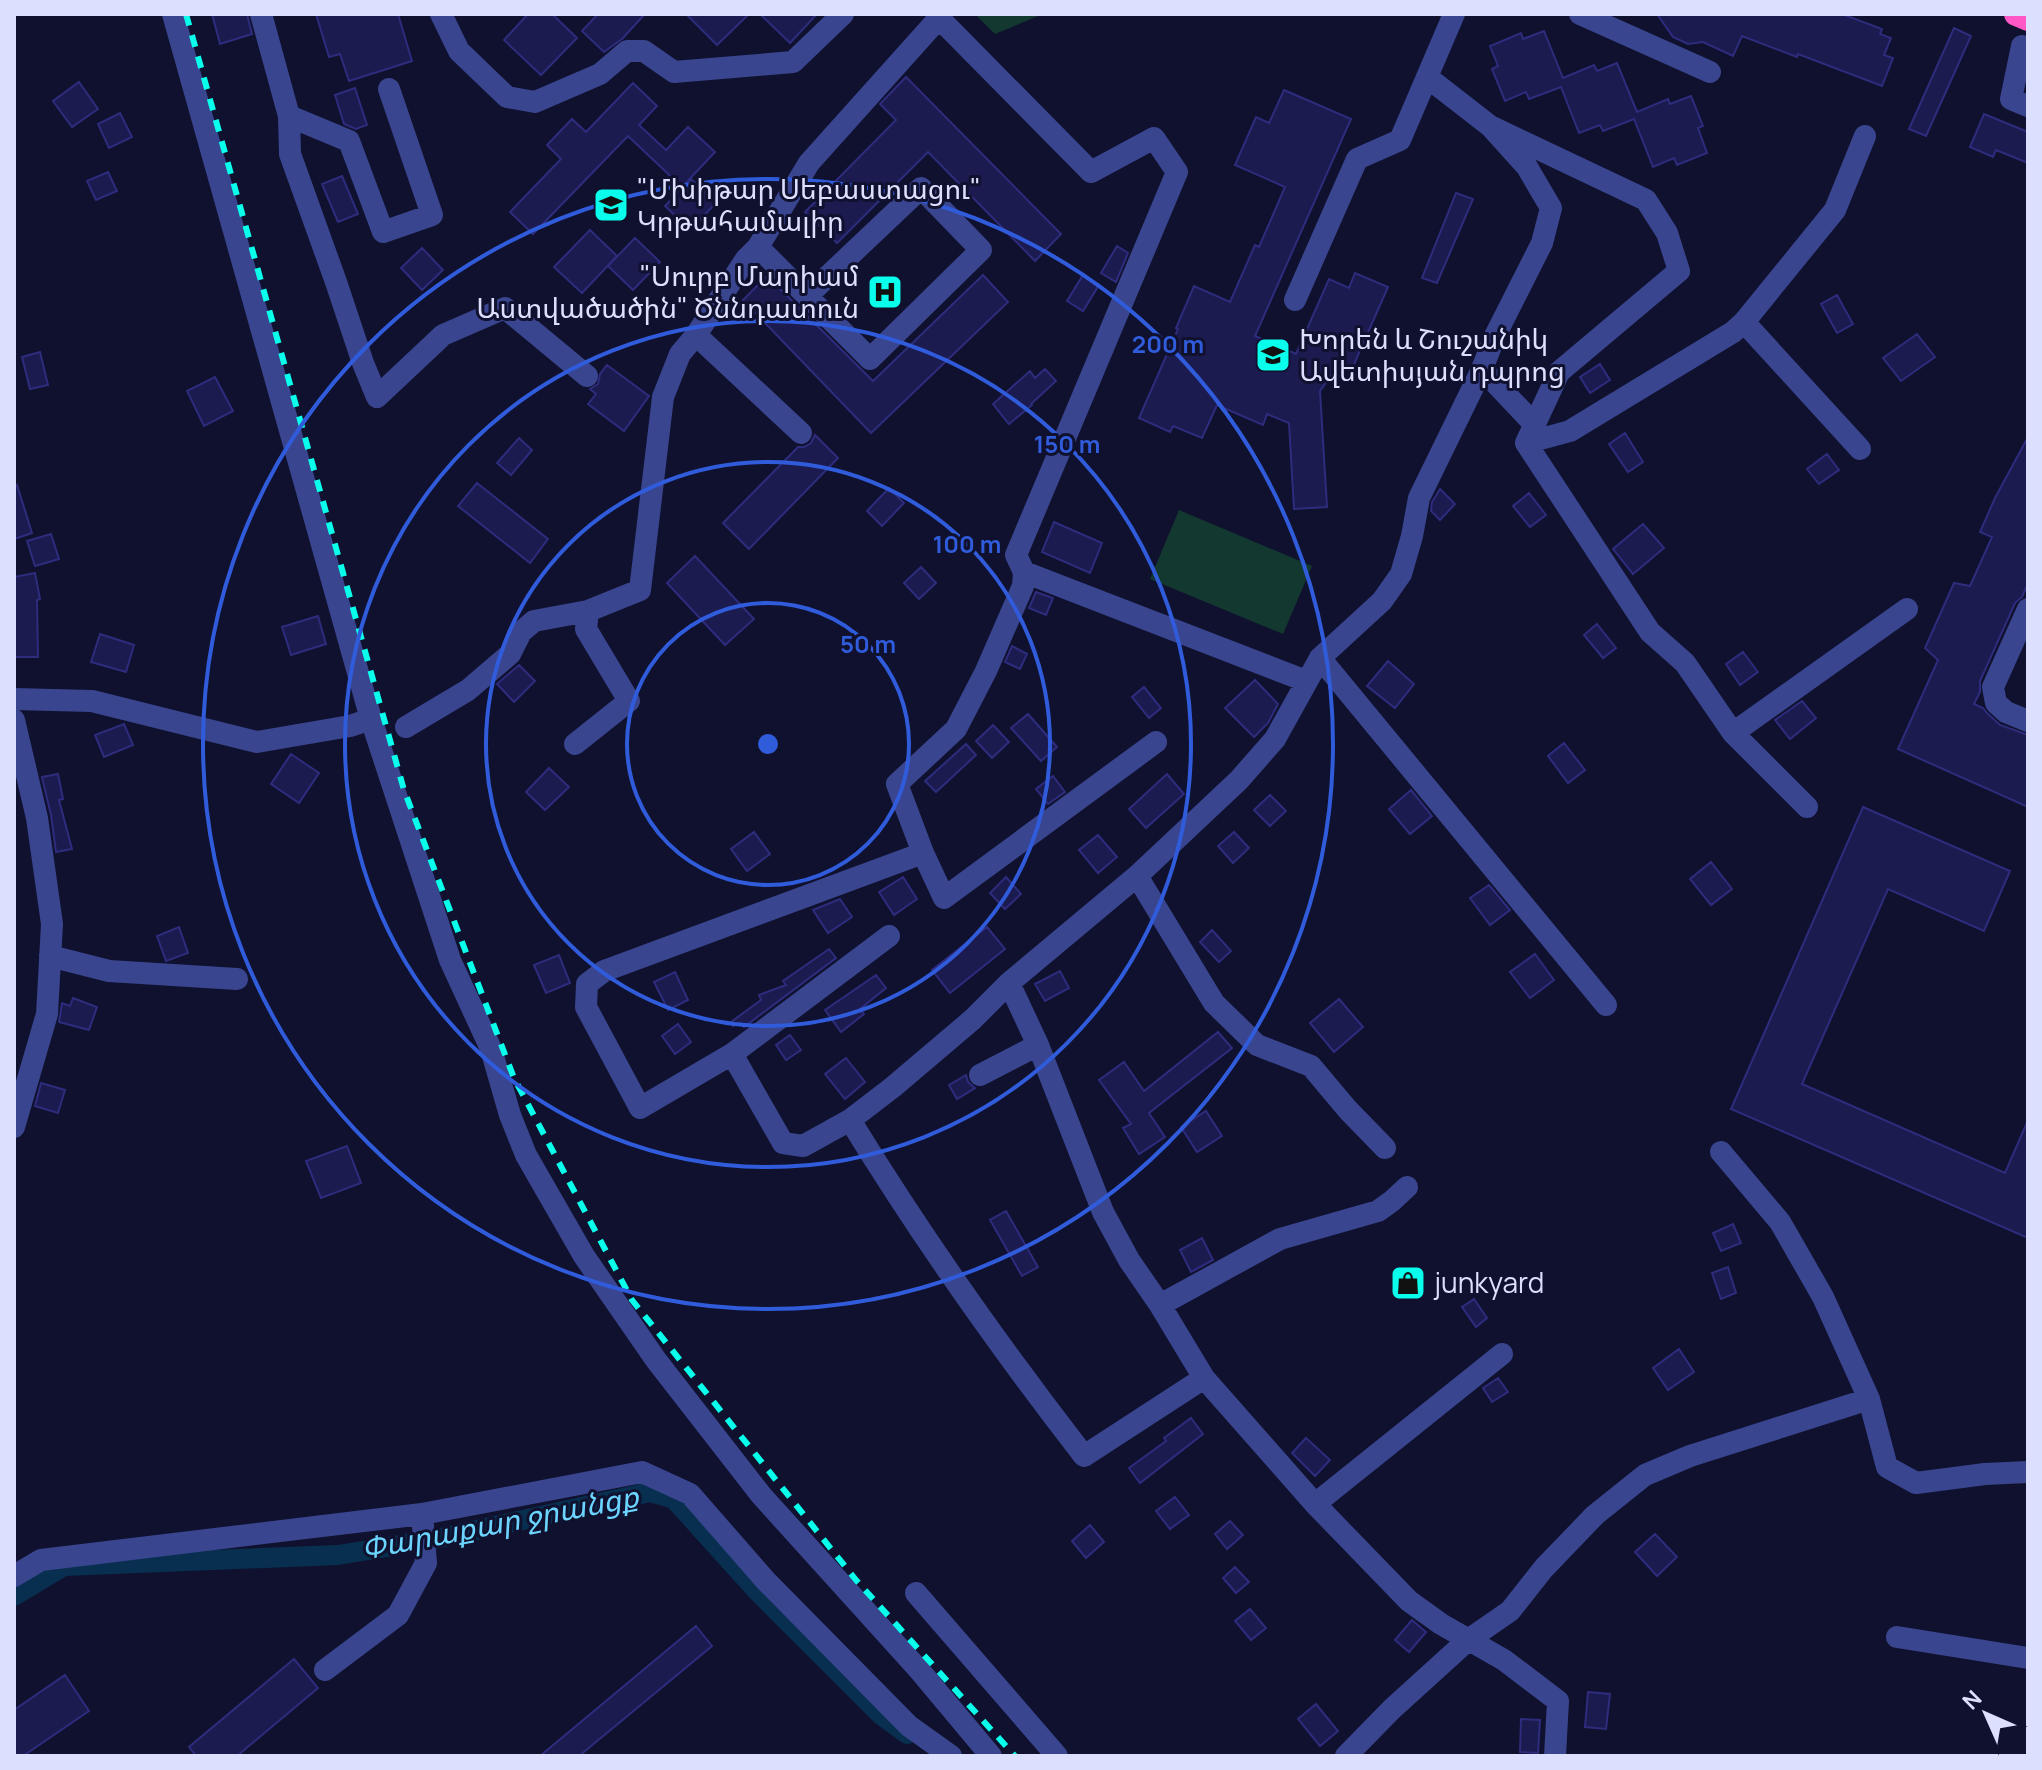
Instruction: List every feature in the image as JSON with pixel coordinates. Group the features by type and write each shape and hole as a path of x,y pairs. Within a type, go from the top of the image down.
{"highway":[{"path":"2016,14 2028,19"}],"street":[{"path":"173,14 371,719 450,960 491,1049 510,1115 526,1155 584,1256 656,1360 761,1495 920,1671 991,1756"},
{"path":"261,14 289,116 290,154 377,397 443,335 505,308 587,376"},
{"path":"441,14 459,51 507,97 535,102 600,74 627,51 644,51 674,72 793,62 843,14"},
{"path":"1295,300 1357,159 1400,140 1454,14"},
{"path":"1580,14 1710,72"},
{"path":"406,727 468,690 510,654 521,632 534,621 588,611 640,590 663,397 680,354 746,259 758,247 809,163 940,16 1091,172 1154,138 1177,172 1016,555 1024,572 1023,586 986,671 956,729 897,784 944,898 1156,742"},
{"path":"2026,42 2011,99 2028,106"},
{"path":"732,1054 783,1143 803,1146 850,1120 973,1019 1009,983 1137,876 1239,780 1275,739 1320,658 1382,601 1401,574 1419,498 1542,243 1551,208 1527,167 1490,126 1427,77"},
{"path":"289,116 349,141 383,232 432,215 389,89"},
{"path":"1490,126 1646,200 1667,233 1679,271 1559,372 1530,434"},
{"path":"1530,434 1570,431 1733,332 1835,210 1865,136"},
{"path":"758,247 807,296 870,359 981,250 921,188 807,296"},
{"path":"1744,322 1860,449"},
{"path":"696,335 801,433"},
{"path":"1482,369 1530,434 1650,632 1685,663 1733,733 1807,807"},
{"path":"1024,572 1306,681"},
{"path":"1733,733 1907,609"},
{"path":"2028,609 1993,687 1996,703 2006,712 2028,721"},
{"path":"575,744 629,701 586,629 588,611"},
{"path":"1320,658 1606,1005"},
{"path":"14,699 92,701 257,742 350,726 371,719"},
{"path":"14,720 37,818 52,924 47,1014 14,1127"},
{"path":"889,936 732,1054 640,1108 586,1007 587,984 604,971 923,853"},
{"path":"1137,876 1214,1003 1257,1045 1311,1066 1385,1148"},
{"path":"50,956 109,971 237,979"},
{"path":"1009,983 1038,1045 1103,1212 1129,1260 1204,1378 1315,1504 1409,1601 1441,1624 1504,1660 1558,1701 1555,1756"},
{"path":"980,1075 1038,1045"},
{"path":"850,1120 896,1194 1084,1456 1204,1378"},
{"path":"1721,1152 1780,1222 1823,1297 1869,1399 1887,1467 1916,1483 2028,1472"},
{"path":"1160,1305 1280,1239 1378,1211 1407,1187"},
{"path":"1315,1504 1502,1354"},
{"path":"1346,1756 1468,1640 1510,1611 1544,1568 1595,1515 1645,1475 1690,1456 1869,1399"},
{"path":"14,1576 41,1560 422,1514 642,1472 690,1494 766,1581 909,1726 951,1756"},
{"path":"325,1670 398,1615 426,1563 422,1514"},
{"path":"916,1593 1057,1756"},
{"path":"1897,1637 2028,1658"}],"green space":[{"path":"975,14 1043,14 995,34"},
{"path":"1179,510 1312,566 1283,634 1150,579"}],"building":[{"path":"212,14 247,14 252,34 220,44"},
{"path":"316,14 398,14 412,61 349,81 340,54 329,57"},
{"path":"528,14 552,14 577,38 541,75 504,40"},
{"path":"598,14 645,14 622,39 604,52 582,31"},
{"path":"686,14 749,14 717,45"},
{"path":"760,14 817,14 790,43"},
{"path":"1657,14 1842,14 1882,29 1880,34 1891,38 1884,55 1893,58 1882,86 1742,36 1733,56 1703,42 1688,44 1673,37"},
{"path":"1954,28 1971,36 1926,136 1909,129"},
{"path":"1544,31 1563,78 1594,65 1597,71 1617,63 1637,112 1668,99 1670,104 1691,96 1703,126 1698,128 1707,153 1677,165 1674,158 1653,167 1634,119 1603,131 1600,125 1579,133 1561,87 1529,99 1526,92 1505,101 1492,69 1498,66 1490,46 1521,33 1523,39"},
{"path":"906,77 1061,234 1035,261 928,152 837,243 805,212 896,120 880,104"},
{"path":"79,82 98,109 72,127 53,101"},
{"path":"633,83 657,106 639,125 666,150 688,127 715,152 682,187 628,136 533,234 510,212 561,159 547,145 572,119 586,132"},
{"path":"355,88 367,125 356,129 344,124 335,95"},
{"path":"1284,90 1351,119 1255,336 1296,354 1329,279 1349,288 1355,273 1388,287 1352,369 1339,364 1320,391 1327,507 1294,509 1289,423 1267,414 1263,425 1217,405 1202,438 1173,426 1170,432 1139,418 1194,286 1230,302 1255,245 1259,247 1285,187 1235,165 1256,117 1269,123"},
{"path":"120,113 132,137 109,148 98,124"},
{"path":"1984,114 2028,132 2028,163 1996,150 1993,157 1970,147"},
{"path":"108,172 117,191 96,200 87,181"},
{"path":"342,176 358,214 338,222 322,184"},
{"path":"691,179 716,203 690,230 665,206"},
{"path":"1456,193 1473,199 1437,283 1422,278"},
{"path":"590,230 617,256 582,293 554,267"},
{"path":"635,238 660,262 633,290 608,266"},
{"path":"1117,246 1128,253 1116,282 1101,273"},
{"path":"422,248 443,270 422,290 401,268"},
{"path":"983,275 1008,302 871,433 743,300 767,276 873,381"},
{"path":"1083,275 1099,285 1083,311 1067,301"},
{"path":"1837,295 1853,324 1837,333 1821,304"},
{"path":"1917,334 1935,357 1901,381 1883,358"},
{"path":"40,352 48,385 30,389 22,357"},
{"path":"1600,364 1610,380 1590,393 1580,377"},
{"path":"607,365 649,396 624,431 588,404 596,394 590,389 598,384 600,374"},
{"path":"1045,369 1056,381 1009,424 993,404 1030,371 1035,378"},
{"path":"215,377 233,411 204,426 187,391"},
{"path":"1625,433 1643,462 1628,472 1609,444"},
{"path":"815,435 838,458 749,549 723,523 798,447 811,443"},
{"path":"2028,437 2028,583 2022,597 2015,603 1980,681 1980,692 1974,704 1983,708 2000,725 2028,735 2028,807 1898,749 1938,660 1925,648 1954,583 1970,586 1992,537 1980,532"},
{"path":"519,438 532,450 511,475 497,463"},
{"path":"1827,454 1839,470 1819,484 1807,469"},
{"path":"477,483 548,539 530,563 458,506"},
{"path":"17,485 32,533 14,539 14,486"},
{"path":"889,488 904,503 882,526 867,511"},
{"path":"1440,489 1455,504 1440,520 1431,511 1432,502"},
{"path":"1529,493 1546,515 1530,527 1513,506"},
{"path":"1054,522 1102,543 1090,573 1042,552"},
{"path":"1643,524 1664,548 1633,574 1613,549"},
{"path":"51,534 59,559 35,566 27,541"},
{"path":"695,556 754,619 725,645 667,583"},
{"path":"921,567 936,583 919,599 904,583"},
{"path":"35,573 40,599 37,600 38,657 14,657 14,577"},
{"path":"1036,592 1053,598 1046,615 1029,608"},
{"path":"318,616 326,644 291,655 282,627"},
{"path":"1597,624 1616,648 1603,658 1584,635"},
{"path":"100,634 134,645 126,672 91,662"},
{"path":"1012,646 1027,654 1020,669 1005,662"},
{"path":"1743,652 1758,672 1740,685 1726,664"},
{"path":"1388,661 1414,684 1395,708 1367,686"},
{"path":"519,665 535,681 514,702 497,684"},
{"path":"1255,680 1278,704 1268,723 1254,737 1225,708"},
{"path":"1144,687 1161,708 1149,718 1132,697"},
{"path":"1802,701 1816,718 1790,739 1775,720"},
{"path":"1028,714 1057,747 1041,761 1011,728"},
{"path":"124,724 133,745 104,757 95,735"},
{"path":"993,725 1009,742 992,758 976,741"},
{"path":"1564,743 1585,770 1568,783 1548,756"},
{"path":"966,744 976,755 936,792 925,781"},
{"path":"291,754 319,773 299,803 271,784"},
{"path":"549,768 569,787 545,810 526,792"},
{"path":"58,774 63,799 59,800 72,849 56,852 42,777"},
{"path":"1167,774 1184,794 1146,828 1129,809"},
{"path":"1053,776 1065,792 1048,804 1036,789"},
{"path":"1411,790 1432,816 1410,834 1389,809"},
{"path":"1270,795 1286,811 1270,826 1254,810"},
{"path":"1863,807 2010,871 1984,931 1888,889 1802,1084 2005,1173 2028,1120 2028,1238 1731,1109"},
{"path":"754,832 770,854 747,871 731,849"},
{"path":"1234,832 1249,848 1233,863 1218,846"},
{"path":"1098,835 1117,857 1098,873 1079,850"},
{"path":"1711,862 1732,889 1711,905 1690,879"},
{"path":"903,877 917,899 894,915 879,892"},
{"path":"1006,877 1021,894 1005,909 990,893"},
{"path":"1489,885 1510,910 1490,925 1470,898"},
{"path":"840,899 852,917 828,933 813,910"},
{"path":"179,927 188,953 166,961 157,936"},
{"path":"987,927 1005,949 950,993 932,970"},
{"path":"1212,930 1231,951 1219,962 1200,942"},
{"path":"829,949 836,958 744,1027 741,1023 733,1026 731,1022 761,1000 759,995 786,985 783,981"},
{"path":"1535,954 1554,980 1530,998 1510,972"},
{"path":"559,955 570,983 546,993 534,965"},
{"path":"1060,971 1069,988 1045,1001 1035,984"},
{"path":"675,972 688,1000 668,1010 654,982"},
{"path":"876,975 886,988 860,1009 864,1014 841,1032 825,1010"},
{"path":"73,998 97,1007 89,1030 59,1022 62,1003 70,1006"},
{"path":"1339,999 1363,1027 1334,1052 1310,1023"},
{"path":"678,1024 691,1042 675,1054 662,1036"},
{"path":"1218,1032 1232,1048 1149,1113 1165,1137 1139,1154 1123,1128 1131,1124 1099,1080 1124,1062 1144,1091"},
{"path":"790,1035 801,1050 786,1060 776,1045"},
{"path":"846,1058 865,1082 845,1099 825,1074"},
{"path":"966,1075 975,1088 957,1099 949,1085"},
{"path":"41,1083 65,1090 58,1113 35,1106"},
{"path":"1206,1111 1222,1136 1197,1152 1181,1127"},
{"path":"347,1146 361,1183 321,1198 306,1161"},
{"path":"1006,1211 1038,1267 1022,1276 990,1220"},
{"path":"1733,1224 1741,1243 1721,1251 1713,1233"},
{"path":"1202,1238 1213,1260 1191,1272 1180,1250"},
{"path":"1728,1267 1736,1293 1721,1299 1712,1273"},
{"path":"1474,1299 1487,1318 1476,1327 1462,1307"},
{"path":"1679,1349 1694,1372 1668,1390 1653,1368"},
{"path":"1498,1378 1508,1392 1492,1402 1483,1388"},
{"path":"1191,1418 1203,1434 1140,1483 1129,1468"},
{"path":"1306,1438 1330,1460 1315,1476 1292,1453"},
{"path":"1175,1497 1189,1515 1170,1529 1156,1511"},
{"path":"1230,1521 1243,1535 1227,1549 1215,1534"},
{"path":"1090,1525 1104,1542 1086,1558 1072,1541"},
{"path":"1655,1534 1677,1557 1657,1576 1635,1552"},
{"path":"1235,1567 1249,1582 1236,1593 1223,1578"},
{"path":"1250,1609 1266,1628 1251,1640 1235,1621"},
{"path":"1412,1620 1426,1632 1409,1652 1395,1640"},
{"path":"696,1626 712,1646 579,1756 540,1756"},
{"path":"294,1659 318,1688 237,1756 196,1756 189,1747"},
{"path":"65,1675 89,1711 23,1756 14,1756 14,1710"},
{"path":"1588,1692 1610,1694 1606,1729 1585,1727"},
{"path":"1316,1704 1338,1731 1320,1746 1298,1719"},
{"path":"1521,1719 1540,1720 1538,1753 1520,1752"}],"waterway":[{"name":"Փարաքար ջրանցք","path":"14,1596 64,1566 338,1555 436,1539 650,1492 674,1499 758,1592 881,1715 907,1734"}],"railway":[{"path":"186,14 404,790 514,1078 632,1300 856,1580 1015,1756"}],"place":[{"name":"\"Մխիթար Սեբաստացու\" Կրթահամալիր","path":"611,205"},
{"name":"\"Սուրբ Մարիամ Աստվածածին\" Ծննդատուն","path":"885,292"},
{"name":"Խորեն և Շուշանիկ Ավետիսյան դպրոց","path":"1273,355"},
{"name":"junkyard","path":"1408,1283"}]}
